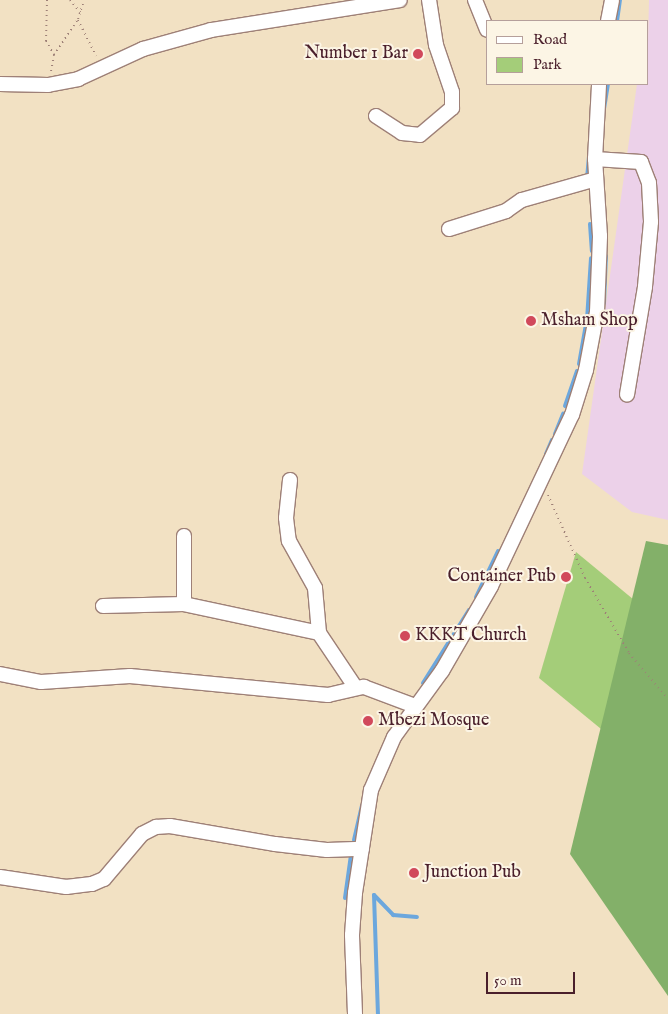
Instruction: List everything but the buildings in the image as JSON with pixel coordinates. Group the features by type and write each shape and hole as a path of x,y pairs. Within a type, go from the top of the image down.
{"street":[{"path":"0,84 48,86 78,79 142,49 210,30 400,0"},
{"path":"376,116 402,133 420,135 452,108 452,92 436,45 429,0"},
{"path":"475,0 486,28"},
{"path":"608,20 612,0"},
{"path":"355,1014 352,935 371,790 379,768 415,706 442,671 491,586 572,415 586,370 595,322 600,236 594,159 599,85"},
{"path":"594,159 641,162 649,183 651,222 645,287 627,394"},
{"path":"449,229 506,211 522,200 596,179"},
{"path":"290,480 286,533 315,588 319,633 356,688"},
{"path":"184,536 184,604"},
{"path":"103,606 184,604 319,633"},
{"path":"0,674 41,682 130,676 328,695 364,687 415,706"},
{"path":"0,877 66,887 92,884 104,879 142,834 156,827 170,826 275,844 327,850 362,849"}],"path":[{"path":"47,0 46,41 54,55"},
{"path":"70,0 80,12"},
{"path":"48,86 54,55 78,19 84,0"},
{"path":"78,19 87,42 103,66"},
{"path":"541,479 586,578 629,653 668,699"}],"shaded area":[{"path":"649,0 668,0 668,520 632,512 582,474 637,85 648,85"}],"green space":[{"path":"646,541 668,545 668,996 570,854"},
{"path":"576,552 668,628 668,784 539,678"}],"waterway":[{"path":"617,20 620,0"},
{"path":"604,109 608,85"},
{"path":"587,179 589,156"},
{"path":"590,224 592,251"},
{"path":"604,303 606,256"},
{"path":"587,320 591,258"},
{"path":"579,364 586,326"},
{"path":"565,406 577,371"},
{"path":"555,434 563,414"},
{"path":"546,454 552,440"},
{"path":"476,597 498,551"},
{"path":"423,683 469,610"},
{"path":"354,840 362,806"},
{"path":"345,898 351,855"},
{"path":"374,895 378,1014"},
{"path":"374,895 393,915 417,917"}],"place":[{"name":"Number 1 Bar","path":"418,54"},
{"name":"Msham Shop","path":"531,321"},
{"name":"Container Pub","path":"566,577"},
{"name":"KKKT Church","path":"405,636"},
{"name":"Mbezi Mosque","path":"368,721"},
{"name":"Junction Pub","path":"414,873"}]}
